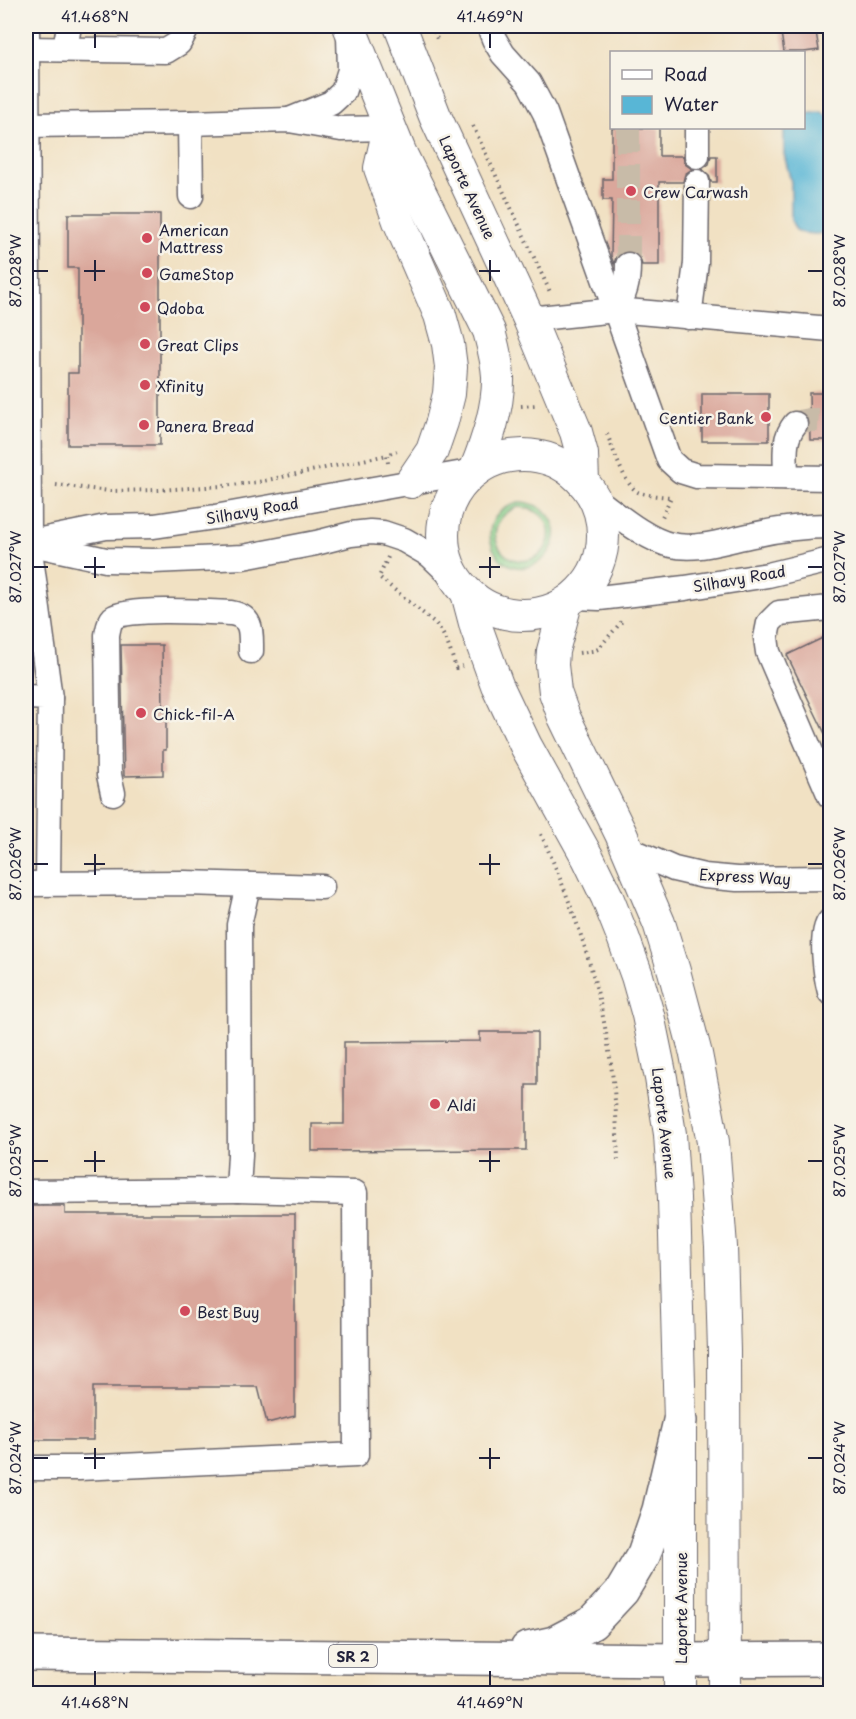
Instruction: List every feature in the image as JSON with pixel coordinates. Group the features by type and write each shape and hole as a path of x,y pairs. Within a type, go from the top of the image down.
{"highway":[{"path":"496,1657 554,1643 592,1623 622,1591 644,1554 659,1510 680,1421"},
{"name":"SR 2","path":"26,1654 725,1660"},
{"path":"725,1660 831,1659"}],"main road":[{"path":"349,26 389,128 489,331 496,353 498,378 496,403 485,448 475,471"},
{"name":"Laporte Avenue","path":"400,26 435,116 529,319 576,432 588,490"},
{"path":"389,128 380,168 399,221 440,315 448,344 451,367 449,393 432,451 411,482"},
{"path":"508,456 535,456 561,465 588,490 601,517 603,539 599,561 590,580 570,600 550,611 532,615 514,615 481,604 462,586 446,559 443,535 446,512 456,490 475,471 494,460 508,456"},
{"name":"Laporte Avenue","path":"462,586 497,685 526,746 607,897 633,966 648,1016 670,1134 674,1198 680,1421 680,1694"},
{"path":"570,600 553,651 555,692 564,717 628,849 659,923 696,1054 713,1142 721,1247 724,1351 725,1694"}],"street":[{"path":"65,49 69,26"},
{"path":"188,26 179,43 166,51 65,49 27,37 27,543 50,698 37,884 322,887"},
{"path":"289,120 331,103 343,92 350,70 349,26"},
{"path":"489,26 503,54 529,83 545,113 669,460 681,471 697,476 831,478"},
{"path":"26,124 289,120 341,129 389,128"},
{"path":"190,123 191,196"},
{"path":"697,129 697,156"},
{"path":"689,317 696,263 697,182"},
{"path":"616,310 624,296 628,282 628,265"},
{"path":"529,319 616,310 831,329"},
{"path":"786,477 786,442 795,424"},
{"name":"Silhavy Road","path":"27,543 106,526 154,526 195,520 475,471"},
{"path":"588,490 616,514 651,537 671,545 701,546 783,530 831,526"},
{"path":"27,543 106,560 153,561 243,557 351,534 383,533 404,540 430,555 462,586"},
{"name":"Silhavy Road","path":"570,600 685,588 768,575 831,560"},
{"path":"768,575 779,613"},
{"path":"831,608 779,613 769,623 766,638 768,652 831,796"},
{"path":"114,793 109,775 107,635 114,618 132,612 239,614 249,624 251,630 251,651"},
{"path":"26,697 50,698"},
{"name":"Express Way","path":"628,849 674,869 704,876 737,879 828,877"},
{"path":"238,1190 240,1155 239,925 248,885"},
{"path":"831,921 826,925 824,942 831,992"},
{"path":"26,1192 238,1190 355,1193 356,1455 26,1468"}],"path":[{"path":"512,407 547,404"},
{"path":"56,485 110,491 223,486 267,480 387,455"},
{"path":"389,553 379,577 441,629 456,668 470,663"},
{"path":"573,653 598,649 618,624 628,616"},
{"path":"538,828 582,934 596,991 609,1050 616,1107 618,1161"}],"green space":[{"path":"523,502 532,504 546,513 554,527 555,535 554,543 544,559 531,566 517,567 505,562 496,553 491,542 491,529 495,517 506,508","holes":["518,507 537,512 545,520 548,525 549,539 542,552 524,561 513,559 504,553 495,535 497,524 505,514"]}],"water":[{"path":"822,112 830,118 830,232 803,233 796,230 791,220 791,182 784,154 784,129 805,129 805,114"}],"building":[{"path":"780,26 815,26 819,50 784,51"},
{"name":"Crew Carwash","path":"612,129 659,129 659,156 683,156 685,164 692,169 685,174 683,182 659,182 659,265 642,265 636,253 629,251 616,257 614,264 611,256 612,200 603,200 603,179 612,179"},
{"path":"711,156 717,156 717,182 711,182 709,175 702,169 709,164"},
{"path":"68,214 160,214 160,445 68,445 68,373 78,373 78,268 68,268"},
{"path":"809,393 831,393 831,440 810,440"},
{"name":"Centier Bank","path":"702,394 769,394 769,441 702,441"},
{"path":"831,634 831,746 787,655"},
{"name":"Chick-fil-A","path":"121,645 162,645 163,710 166,710 166,750 163,750 163,775 124,776"},
{"name":"Aldi","path":"480,1032 537,1032 537,1085 526,1085 526,1150 312,1151 312,1124 344,1124 344,1042 480,1041"},
{"path":"26,1206 65,1206 65,1214 295,1214 295,1416 267,1423 258,1387 93,1387 93,1440 26,1440"}],"tunnel":[{"path":"628,129 628,265"},
{"path":"795,424 808,420 830,421"}],"place":[{"name":"Crew Carwash","path":"631,191"},
{"name":"American Mattress","path":"147,238"},
{"name":"GameStop","path":"147,273"},
{"name":"Qdoba","path":"145,307"},
{"name":"Great Clips","path":"145,344"},
{"name":"Xfinity","path":"145,385"},
{"name":"Centier Bank","path":"766,417"},
{"name":"Panera Bread","path":"144,425"},
{"name":"Chick-fil-A","path":"141,713"},
{"name":"Aldi","path":"435,1104"},
{"name":"Best Buy","path":"185,1311"}]}
